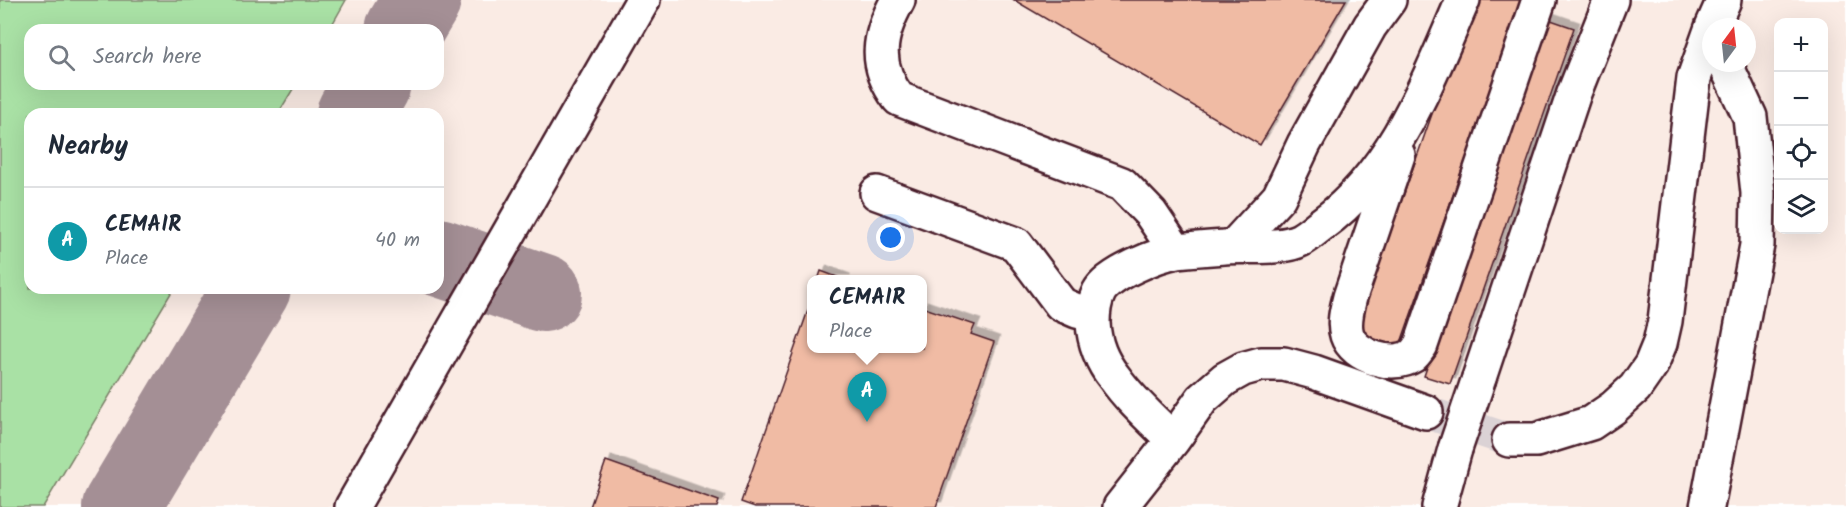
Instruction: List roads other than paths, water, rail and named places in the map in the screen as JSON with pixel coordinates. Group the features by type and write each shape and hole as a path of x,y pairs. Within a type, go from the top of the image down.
{"lane":[{"path":"352,507 643,0"},
{"path":"898,0 883,32 881,51 882,68 888,85 899,99 1122,184 1151,214 1176,251"},
{"path":"1234,246 1279,197 1304,144 1371,26 1389,0"},
{"path":"1173,440 1113,377 1100,353 1093,315 1099,291 1112,277 1176,251 1234,246 1271,246 1299,241 1334,216 1365,185 1403,128 1449,36 1463,0"},
{"path":"1403,128 1394,170 1350,297 1345,319 1346,334 1351,344 1366,354 1390,360 1411,357 1421,345 1539,0"},
{"path":"1439,507 1455,449 1574,93 1611,0"},
{"path":"1716,18 1724,0"},
{"path":"1509,440 1536,440 1591,423 1613,408 1635,388 1651,365 1660,343 1665,321 1694,78 1702,56"},
{"path":"1707,507 1757,245 1758,193 1750,117 1729,72"},
{"path":"877,194 1016,244 1061,304 1093,315"},
{"path":"1120,507 1202,399 1226,379 1243,369 1261,364 1284,364 1314,372 1426,412"}],"tunnel":[{"path":"1426,412 1509,440"}],"place":[{"name":"CEMAIR","path":"867,422"}]}
